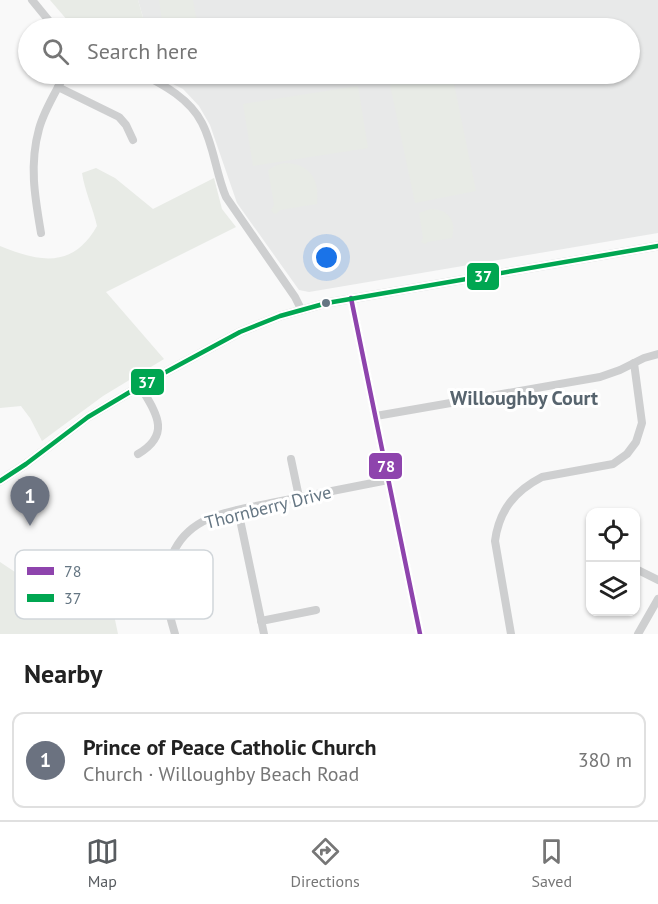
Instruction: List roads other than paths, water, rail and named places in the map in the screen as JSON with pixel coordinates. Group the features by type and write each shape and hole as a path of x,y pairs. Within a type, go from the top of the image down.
{"street":[{"path":"32,0 47,18"},
{"path":"41,233 34,194 35,150 39,129 60,84"},
{"path":"162,84 194,110 209,142 226,198 301,309"},
{"path":"58,87 119,117 126,125 133,140"},
{"path":"0,481 88,417 240,332 270,319 301,309 351,298 658,246"},
{"path":"351,298 420,634"},
{"path":"376,416 600,377 658,354"},
{"path":"512,634 495,541 503,512 515,495 542,477 613,464 627,454 636,442 642,423 634,363"},
{"path":"138,454 154,441 159,425 158,418 140,386"},
{"path":"291,459 299,497"},
{"name":"Thornberry Drive","path":"175,550 195,525 211,517 388,480"},
{"path":"238,510 264,634"},
{"path":"640,571 658,580"},
{"path":"638,634 658,599"},
{"path":"261,621 316,610"},
{"name":"Thornberry Drive","path":"172,619 175,634"}],"place":[{"name":"Prince of Peace Catholic Church","path":"30,526"}],"district":[{"name":"Willoughby Court","path":"524,398"}]}
